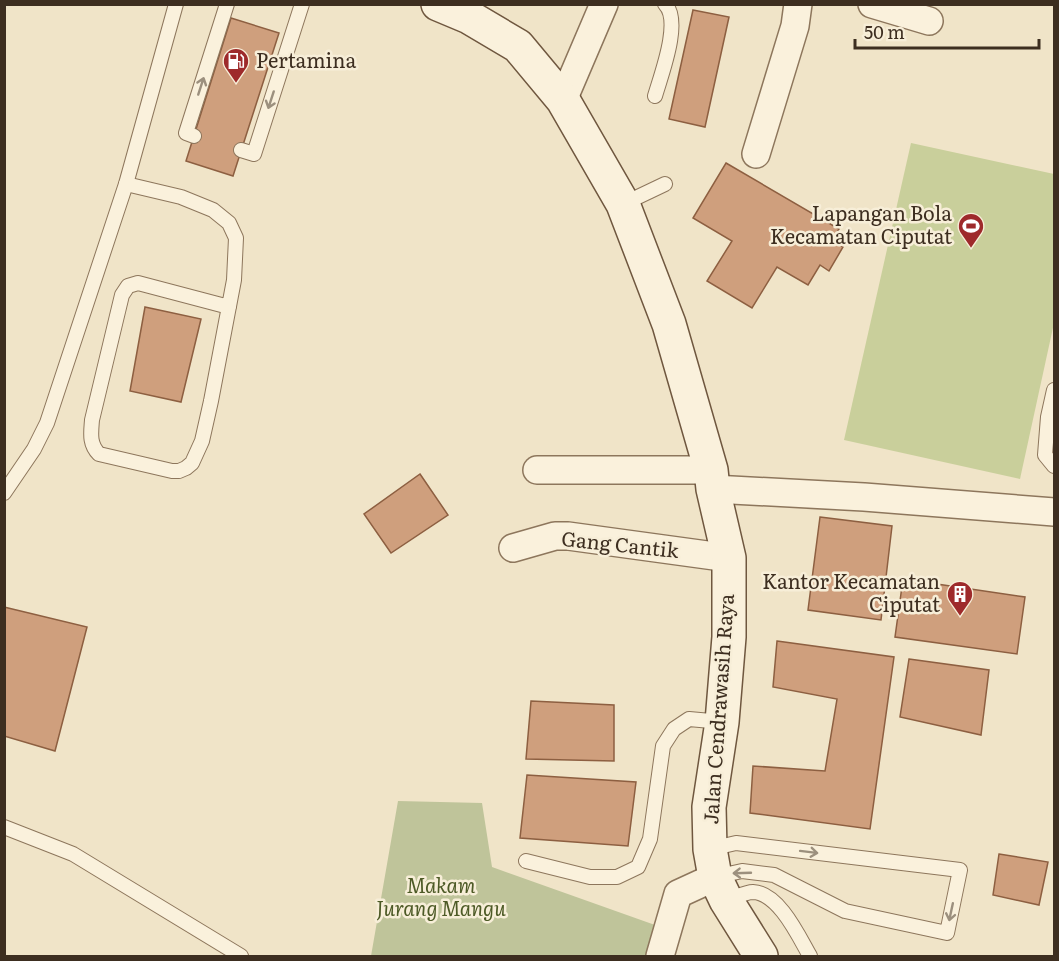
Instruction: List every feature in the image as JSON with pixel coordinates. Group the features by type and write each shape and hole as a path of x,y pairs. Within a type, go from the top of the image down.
{"main road":[{"name":"Jalan Cendrawasih Raya","path":"438,4 469,17 518,46 563,100 623,204 669,324 712,479 729,558 729,637 722,722 709,807 717,875"},
{"path":"717,875 761,957"}],"street":[{"path":"563,100 604,4"},
{"path":"756,154 795,26 798,4"},
{"path":"872,4 929,21"},
{"path":"537,471 712,479 864,497 1054,512"},
{"name":"Gang Cantik","path":"513,548 555,536 568,536 729,558"},
{"path":"660,957 678,894 717,875"}],"lane":[{"path":"4,493 34,449 47,423 126,184 176,4"},
{"path":"194,136 186,133 227,4"},
{"path":"241,150 254,154 302,4"},
{"path":"655,96 672,33 672,18 665,4"},
{"path":"126,184 181,197 213,210 229,222 236,238 234,280 229,307 202,441 192,463 179,471 172,471 99,454 90,438 92,420 122,295 128,286 138,283 229,307"},
{"path":"623,204 665,184"},
{"path":"1054,390 1048,417 1045,455 1054,466"},
{"path":"526,861 590,877 617,877 638,867 650,839 663,746 674,729 689,719 722,722"},
{"path":"4,827 73,854 241,957"},
{"path":"736,843 960,870 947,933 845,911 774,875 742,871 717,875 736,843"},
{"path":"774,875 776,848"},
{"path":"717,875 767,897 787,916 810,957"}],"green space":[{"name":"Lapangan Bola Kecamatan Ciputat","path":"911,143 1054,174 1054,323 1020,479 844,440"},
{"name":"Makam Jurang Mangu","path":"398,801 482,803 492,867 655,925 645,956 371,956"}],"building":[{"path":"693,10 729,17 705,127 669,119"},
{"name":"Pertamina","path":"231,18 279,33 233,176 186,161"},
{"path":"726,163 839,229 832,240 843,247 829,271 820,265 808,285 777,267 752,308 707,281 732,241 693,218"},
{"path":"145,307 201,319 181,402 130,391"},
{"path":"420,474 448,515 391,553 364,514"},
{"path":"820,517 892,526 881,620 808,610"},
{"name":"Kantor Kecamatan Ciputat","path":"903,579 1025,597 1017,654 895,637"},
{"path":"4,607 87,627 55,751 4,736"},
{"path":"777,641 894,657 870,829 750,813 753,766 825,771 837,699 773,687"},
{"path":"909,659 989,670 981,735 900,717"},
{"path":"531,701 614,705 614,761 526,759"},
{"path":"527,775 636,782 628,846 520,838"},
{"path":"999,854 1048,862 1039,905 993,895"}],"place":[{"name":"Pertamina","path":"236,84"},
{"name":"Lapangan Bola Kecamatan Ciputat","path":"971,249"},
{"name":"Kantor Kecamatan Ciputat","path":"960,617"}]}
